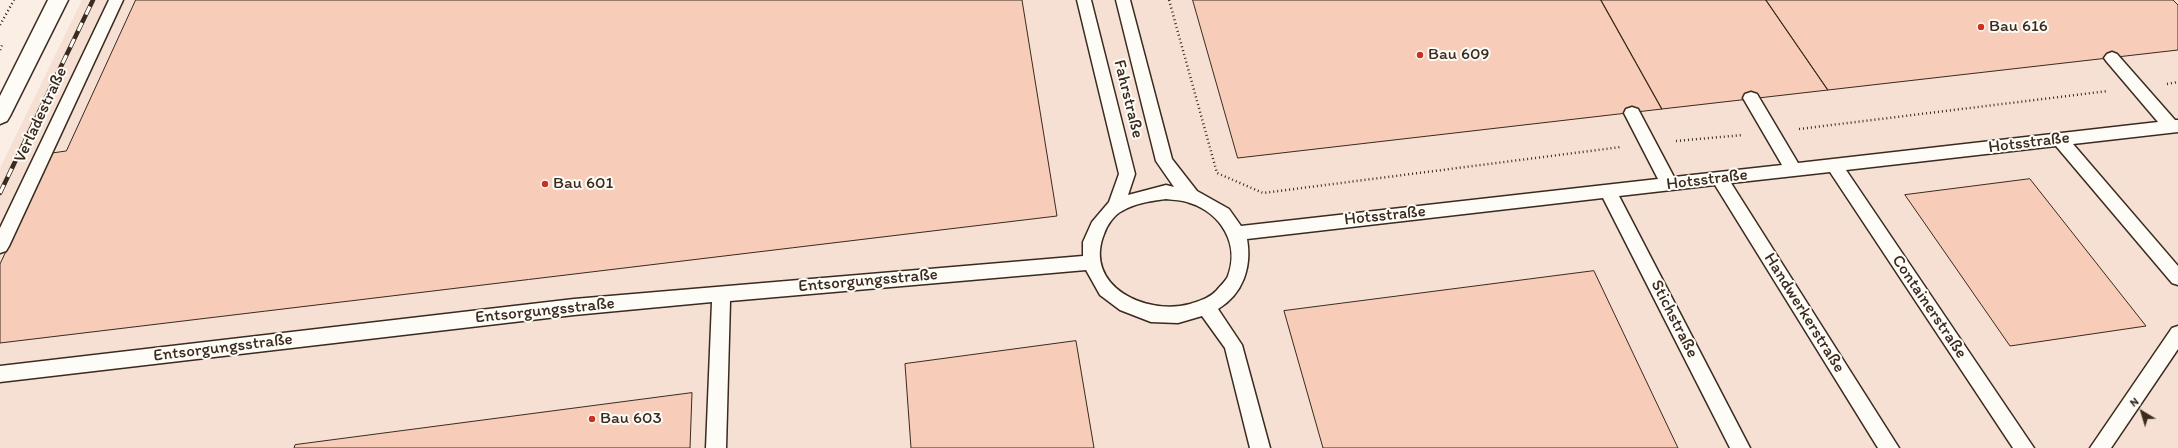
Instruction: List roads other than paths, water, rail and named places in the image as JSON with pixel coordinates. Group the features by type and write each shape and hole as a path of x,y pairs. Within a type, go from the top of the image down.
{"street":[{"path":"0,116 58,0"}],"lane":[{"name":"Verladestraße","path":"0,246 116,0"},
{"name":"Fahrstraße","path":"1084,0 1127,174 1116,206"},
{"name":"Fahrstraße","path":"1122,0 1164,161 1191,196"},
{"path":"2112,58 2174,127"},
{"path":"1750,98 1794,170"},
{"path":"1632,113 1670,184"},
{"name":"Hotsstraße","path":"1237,233 2174,127"},
{"path":"2060,140 2178,278"},
{"name":"Containerstraße","path":"1834,166 2024,448"},
{"name":"Handwerkerstraße","path":"1719,178 1889,448"},
{"name":"Stichstraße","path":"1608,191 1740,448"},
{"path":"1166,192 1191,196 1203,201 1223,214 1237,233 1242,254 1236,280 1221,298 1206,307 1178,315 1151,314 1126,305 1106,290 1091,262 1092,242 1100,222 1116,206 1144,196 1166,192"},
{"name":"Entsorgungsstraße","path":"0,374 574,307 1091,262"},
{"path":"716,448 721,294"},
{"path":"1206,307 1233,345 1260,448"},
{"path":"2100,448 2178,334"}],"railway":[{"path":"0,193 93,0"}],"place":[{"name":"Bau 616","path":"1981,27"},
{"name":"Bau 609","path":"1420,55"},
{"name":"Bau 601","path":"545,184"},
{"name":"Bau 603","path":"592,419"}]}
